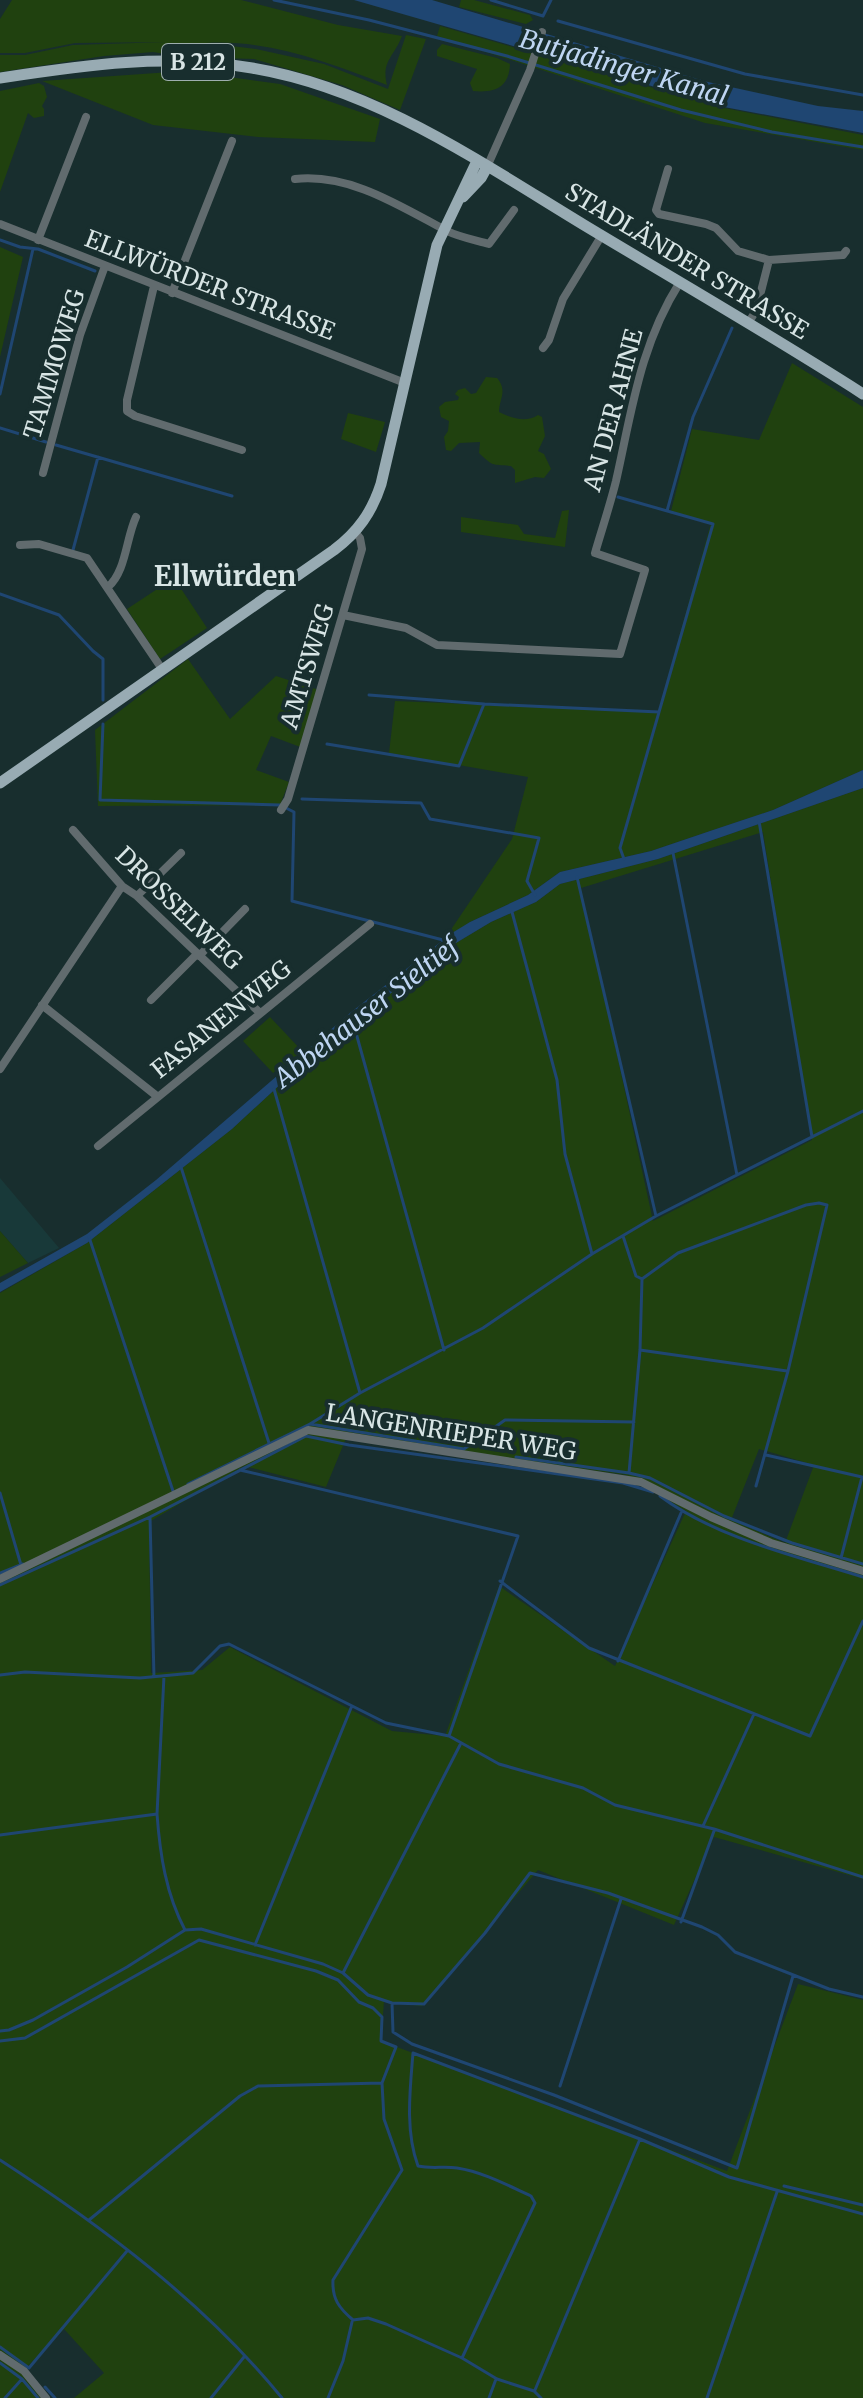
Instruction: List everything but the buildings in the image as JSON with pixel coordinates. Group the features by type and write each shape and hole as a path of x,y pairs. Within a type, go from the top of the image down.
{"main road":[{"name":"STADLÄNDER STRASSE","path":"0,78 90,64 147,60 252,67 356,98 390,113 482,164 863,394"},
{"path":"0,783 334,550 368,516 381,484 429,276 443,229 457,203 481,178 482,164"}],"street":[{"path":"482,164 530,70 542,32"},
{"path":"38,240 86,117"},
{"path":"172,293 232,141"},
{"path":"668,169 656,210 659,214 716,228 738,251 769,260 843,255 846,251"},
{"path":"295,179 315,177 345,182 443,229 489,244 514,210"},
{"name":"ELLWÜRDER STRASSE","path":"0,224 405,383"},
{"path":"543,348 549,340 563,299 602,235"},
{"path":"748,323 756,311 769,260"},
{"name":"TAMMOWEG","path":"43,473 80,335 105,266"},
{"name":"AN DER AHNE","path":"343,615 406,628 437,645 620,654 645,570 595,553 615,485 642,363 656,324 680,282"},
{"path":"154,286 127,411 242,450"},
{"path":"108,587 117,579 136,517"},
{"name":"AMTSWEG","path":"281,810 288,799 362,549 355,532"},
{"path":"20,545 39,544 87,558 162,669"},
{"name":"DROSSELWEG","path":"73,830 122,886 137,896 259,1012"},
{"path":"137,896 181,853"},
{"path":"0,1069 122,886"},
{"path":"151,1000 245,909"},
{"name":"FASANENWEG","path":"98,1146 370,924"},
{"path":"42,1005 158,1097"},
{"name":"LANGENRIEPER WEG","path":"0,1579 308,1430 641,1482 771,1543 863,1571"},
{"path":"0,2355 24,2371 46,2398"}],"shaded area":[{"path":"0,1178 59,1248 28,1263 0,1231"}],"green space":[{"path":"12,0 241,0 338,25 402,36 387,64 387,85 298,54 252,45 206,43 256,49 324,64 388,89 406,35 426,39 400,110 342,85 254,59 185,57 153,52 0,72 0,55 25,55 73,45 168,42 75,43 25,53 0,53 0,19"},
{"path":"461,0 474,0 530,15 533,20 526,24 459,7"},
{"path":"440,26 719,107 863,135 863,150 705,123 437,36"},
{"path":"442,44 510,64 507,79 494,90 473,91 470,83 477,69 437,56"},
{"path":"185,71 280,84 380,119 375,142 258,137 153,125 42,81"},
{"path":"39,83 44,86 47,97 42,106 44,116 34,118 28,113 0,192 0,91"},
{"path":"0,247 23,257 0,357"},
{"path":"792,363 863,407 863,770 773,810 651,851 560,872 528,895 470,922 444,940 512,839 528,777 389,753 395,701 658,712 711,523 671,511 692,429 759,440"},
{"path":"486,377 497,378 502,387 499,412 518,419 542,417 545,436 538,451 544,454 551,469 544,478 535,477 515,483 515,470 511,466 490,463 479,453 480,442 459,443 451,451 446,450 444,437 449,421 441,417 439,407 445,402 458,400 455,394 458,390 465,388 471,394 476,393"},
{"path":"348,413 385,422 376,452 341,439"},
{"path":"569,510 565,547 461,532 461,517 518,525 524,534 555,538 562,511"},
{"path":"174,578 207,628 160,659 127,609"},
{"path":"188,659 230,719 276,676 319,690 303,748 271,736 256,770 289,782 280,805 98,806 95,730"},
{"path":"863,788 863,1879 714,1837 674,1925 538,1870 422,2006 384,2002 381,2041 727,2171 798,1984 863,2000 863,2398 74,2398 104,2373 64,2329 24,2370 46,2398 0,2398 0,1293 87,1243 232,1129 311,1056 451,946 491,922 536,902 560,884 658,859","holes":["763,832 812,1140 653,1221 581,888","347,1436 626,1475 686,1511 615,1666 499,1586 445,1736 392,1731 230,1647 202,1670 151,1673 149,1522 244,1466 326,1487","759,1449 814,1465 785,1543 731,1520"]},
{"path":"270,1017 303,1052 273,1073 243,1041"},
{"path":"0,1231 28,1263 0,1277"}],"water":[{"name":"Butjadinger Kanal","path":"354,0 432,0 708,82 818,106 863,111 863,133 724,107"},
{"name":"Abbehauser Sieltief","path":"863,770 863,788 658,859 560,884 536,902 491,922 451,946 311,1056 232,1129 87,1243 0,1292 0,1283 87,1234 156,1180 350,1013 470,922 528,895 560,872 651,851 773,810"}],"waterway":[{"name":"Butjadinger Kanal","path":"274,0 369,20 507,56 681,110 772,132 863,147"},
{"name":"Butjadinger Kanal","path":"491,0 543,16 551,0"},
{"name":"Butjadinger Kanal","path":"558,21 745,74 863,95"},
{"path":"0,240 38,249 95,271"},
{"path":"0,394 33,249"},
{"path":"667,511 693,417 732,328"},
{"path":"0,428 46,442"},
{"path":"56,445 232,496"},
{"path":"73,550 98,457"},
{"path":"618,497 713,524 620,848 624,859"},
{"path":"0,594 59,615 103,659 103,700"},
{"path":"369,695 659,712"},
{"path":"327,744 459,766 484,704"},
{"name":"Abbehauser Sieltief","path":"103,724 100,800 280,805 294,812 292,901 447,941"},
{"path":"302,799 421,803 430,819 539,838 527,881 535,895"},
{"path":"759,821 812,1137"},
{"path":"673,853 737,1175"},
{"path":"577,877 656,1216"},
{"path":"512,912 557,1080 565,1154 592,1254"},
{"name":"Abbehauser Sieltief","path":"353,1022 444,1350"},
{"name":"Abbehauser Sieltief","path":"274,1089 360,1393"},
{"path":"188,1484 310,1424 360,1393 483,1328 592,1254 656,1216 863,1111"},
{"path":"180,1164 269,1443"},
{"path":"642,1279 678,1253 806,1205 827,1205 788,1371 756,1486"},
{"path":"623,1236 636,1276 642,1279 640,1350 629,1473"},
{"path":"89,1237 173,1491"},
{"path":"640,1350 787,1371"},
{"path":"310,1424 464,1449 505,1420 634,1422"},
{"path":"0,1585 150,1517 306,1436 349,1445 623,1483 653,1492"},
{"path":"766,1455 862,1477 841,1558"},
{"path":"516,1457 650,1478 724,1516 792,1543 863,1564"},
{"path":"240,1470 518,1536 449,1736"},
{"path":"0,1493 21,1565"},
{"path":"660,1496 682,1511 731,1535 863,1577"},
{"path":"618,1661 681,1513"},
{"path":"150,1517 154,1677"},
{"path":"0,1573 23,1564"},
{"path":"500,1581 589,1648 810,1736 863,1621"},
{"path":"0,1675 25,1672 140,1678 193,1673 220,1646 229,1644 386,1723 449,1736 499,1764 583,1788 615,1805 714,1829 863,1877"},
{"path":"164,1676 157,1814 165,1874 185,1930"},
{"path":"255,1945 351,1708"},
{"path":"703,1826 754,1714"},
{"path":"343,1973 460,1745"},
{"path":"0,1835 157,1814"},
{"path":"681,1922 714,1831"},
{"path":"0,2031 33,2020 185,1930 201,1929 323,1964 343,1973 368,1995 392,2003 424,2004 485,1933 530,1873 608,1893 702,1927 718,1935 735,1952 829,1989 863,1997"},
{"path":"560,2086 621,1899"},
{"path":"0,2041 25,2038 199,1940 316,1971 338,1980 359,2002 373,2008 382,2017 381,2041 396,2047 382,2083 384,2119 402,2170 333,2280 337,2303 353,2320 368,2318 386,2324 462,2358 497,2379 534,2391 541,2398"},
{"path":"392,2003 393,2032 412,2044 554,2095 737,2168 793,1976"},
{"path":"462,2358 535,2203 531,2196 495,2179 457,2168 418,2166 410,2125 413,2053 640,2139 729,2177 863,2214"},
{"path":"89,2220 240,2096 258,2086 382,2083"},
{"path":"535,2390 640,2139"},
{"path":"0,2160 114,2239 186,2298 252,2363 282,2398"},
{"path":"784,2186 863,2205"},
{"path":"707,2398 777,2192"},
{"path":"0,2347 29,2368 127,2251"},
{"path":"328,2398 343,2361 352,2322"},
{"path":"211,2398 244,2357"},
{"path":"0,2363 22,2379 38,2398"},
{"path":"5,2398 22,2379"},
{"path":"489,2398 496,2379"},
{"path":"45,2387 55,2398"}],"district":[{"name":"Ellwürden","path":"225,576"}]}
